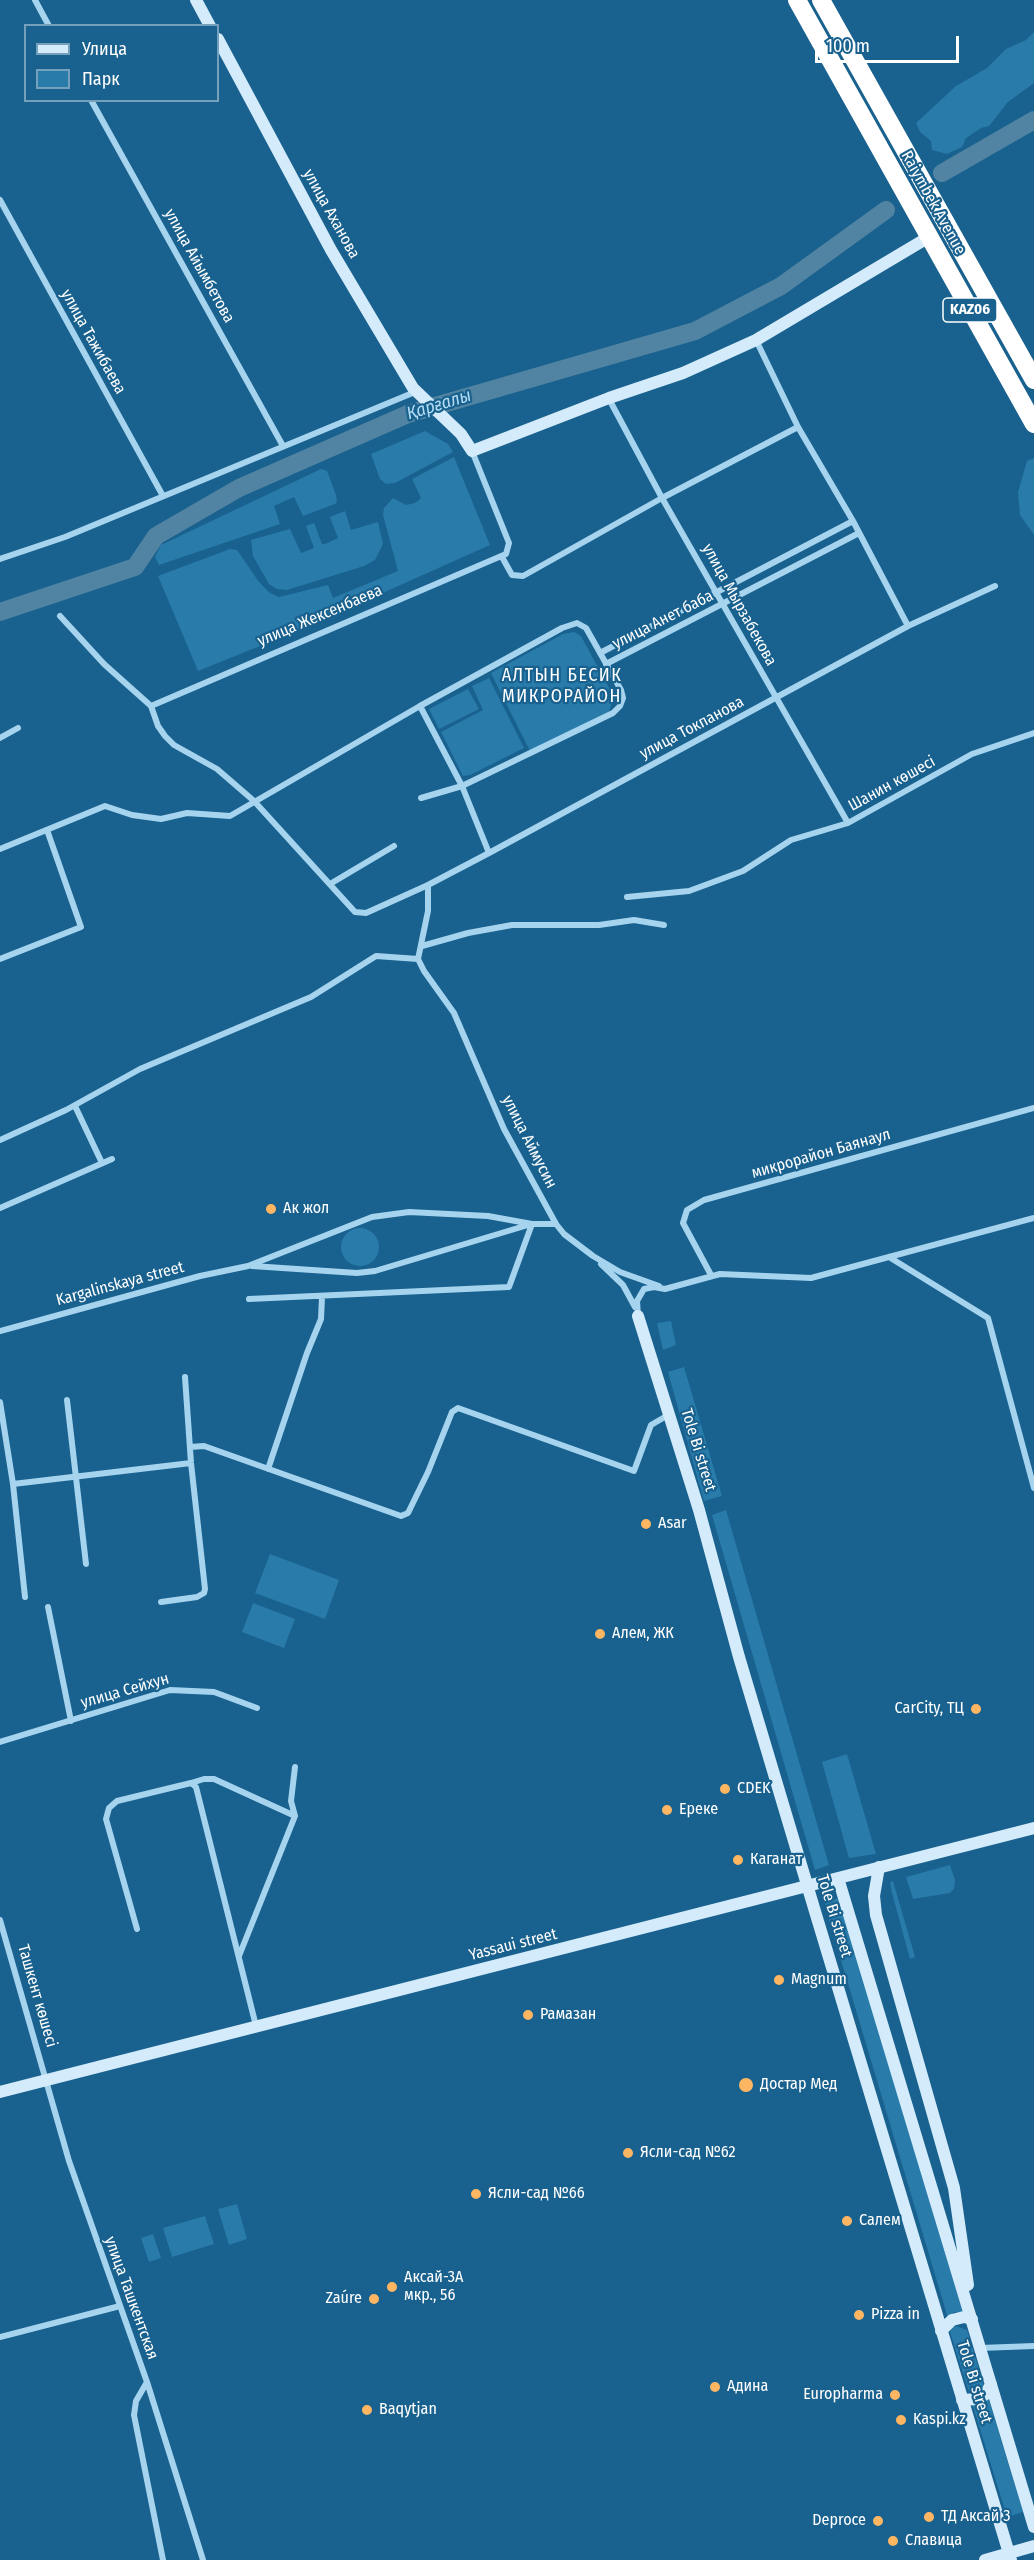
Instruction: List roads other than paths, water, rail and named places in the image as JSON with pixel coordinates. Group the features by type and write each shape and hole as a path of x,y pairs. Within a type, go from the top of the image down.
{"highway":[{"name":"Raiymbek Avenue","path":"797,0 1034,424"},
{"name":"Raiymbek Avenue","path":"821,0 1034,380"}],"main road":[{"path":"196,0 209,24"},
{"name":"улица Аханова","path":"219,41 332,250 419,396"},
{"path":"419,396 461,434 472,451 609,398 683,374 756,340 929,237"},
{"name":"Tole Bi street","path":"638,1316 670,1414 807,1886 1010,2557"},
{"name":"Yassaui street","path":"0,2092 1034,1828"},
{"path":"879,1867 874,1896 876,1915 954,2188 973,2323"},
{"name":"Tole Bi street","path":"838,1878 1034,2527"},
{"path":"941,2331 952,2320 964,2317 973,2323"},
{"path":"962,2400 978,2399 986,2394 991,2384"},
{"path":"985,2560 1010,2557 1034,2546"}],"street":[{"path":"35,0 48,24"},
{"name":"улица Айымбетова","path":"92,102 283,446"},
{"name":"улица Тажибаева","path":"0,200 163,496"},
{"path":"756,340 798,427 860,533 908,626"},
{"path":"0,559 65,537 283,446 419,396"},
{"name":"улица Мырзабекова","path":"609,398 662,498 848,823"},
{"path":"472,451 509,543 508,552 502,557 512,575 524,576 662,498 798,427"},
{"path":"600,653 853,521"},
{"name":"улица Анет баба","path":"606,664 860,533"},
{"name":"улица Жексенбаева","path":"151,706 502,557"},
{"name":"улица Токпанова","path":"330,884 356,912 366,913 428,885 489,853 908,626 995,586"},
{"path":"60,616 104,663 151,706 158,726 174,745 217,769 254,801 330,884 394,846"},
{"name":"улица Анет баба","path":"0,849 105,806 132,815 161,819 187,813 230,816 420,706 573,623 583,625 623,694 622,702 616,711 462,786"},
{"path":"420,706 462,786 489,853"},
{"path":"0,738 18,728"},
{"name":"Шанин көшесі","path":"627,897 689,891 744,871 791,840 848,823 972,754 1034,733"},
{"path":"421,798 462,786"},
{"path":"0,959 81,927 47,830"},
{"path":"0,1140 75,1106 140,1069 311,997 376,956 418,958 428,911 428,885"},
{"path":"422,946 468,933 512,925 599,925 634,920 664,925"},
{"name":"улица Аймусин","path":"418,958 424,971 454,1013 504,1129 556,1224 593,1256 620,1272 657,1284 665,1289"},
{"path":"75,1106 102,1163"},
{"name":"микрорайон Баянаул","path":"711,1275 683,1223 687,1210 704,1200 1034,1108"},
{"path":"0,1208 112,1159"},
{"path":"248,1266 372,1217 409,1212 488,1216 532,1224 556,1224"},
{"path":"638,1316 637,1301 644,1289 654,1287 665,1289 711,1275 811,1278 1034,1218"},
{"path":"248,1266 357,1273 375,1271 532,1224"},
{"path":"249,1299 509,1287 532,1224"},
{"path":"593,1256 623,1285 638,1316"},
{"path":"889,1257 988,1318 1034,1488"},
{"name":"Kargalinskaya street","path":"0,1330 200,1276 248,1266"},
{"path":"268,1469 307,1353 321,1319 322,1297"},
{"path":"161,1602 197,1597 204,1593 205,1588 191,1463 185,1377"},
{"path":"67,1400 86,1564"},
{"path":"0,1402 13,1484 25,1597"},
{"path":"190,1447 204,1446 401,1516 408,1514 453,1412 458,1408 634,1472 651,1425 670,1414"},
{"path":"0,1463 8,1461"},
{"path":"13,1484 191,1463"},
{"path":"48,1607 71,1721"},
{"name":"улица Сейхун","path":"0,1742 155,1694 184,1689 214,1692 256,1708"},
{"path":"239,1957 295,1816 291,1802 295,1767"},
{"path":"137,1929 106,1819 109,1809 117,1801 204,1779 214,1779 295,1816"},
{"path":"191,1783 196,1787 256,2026"},
{"name":"Ташкент көшесі","path":"0,1920 47,2080"},
{"name":"улица Ташкентская","path":"47,2080 69,2161 147,2382 136,2401 134,2415 163,2560"},
{"path":"0,2337 120,2306"},
{"path":"980,2348 1034,2346"},
{"path":"147,2382 203,2560"}],"waterway":[{"name":"Қарғалы","path":"942,173 1034,120"},
{"name":"Қарғалы","path":"0,612 135,567 156,536 239,488 408,414 695,331 781,286 886,210"}],"place":[{"name":"Ак жол","path":"271,1209"},
{"name":"Asar","path":"646,1524"},
{"name":"Алем, ЖК","path":"600,1634"},
{"name":"CarCity, ТЦ","path":"976,1709"},
{"name":"CDEK","path":"725,1789"},
{"name":"Ереке","path":"667,1810"},
{"name":"Каганат","path":"738,1860"},
{"name":"Magnum","path":"779,1980"},
{"name":"Рамазан","path":"528,2015"},
{"name":"Достар Мед","path":"746,2085"},
{"name":"Ясли-сад №62","path":"628,2153"},
{"name":"Ясли-сад №66","path":"476,2194"},
{"name":"Салем","path":"847,2221"},
{"name":"Аксай-3А мкр., 56","path":"392,2287"},
{"name":"Zaúre","path":"374,2299"},
{"name":"Pizza in","path":"859,2315"},
{"name":"Адина","path":"715,2387"},
{"name":"Europharma","path":"895,2395"},
{"name":"Baqytjan","path":"367,2410"},
{"name":"Kaspi.kz","path":"901,2420"},
{"name":"ТД Аксай 3","path":"929,2517"},
{"name":"Deproce","path":"878,2521"},
{"name":"Славица","path":"893,2541"}],"district":[{"name":"АЛТЫН БЕСИК МИКРОРАЙОН","path":"562,686"}]}
